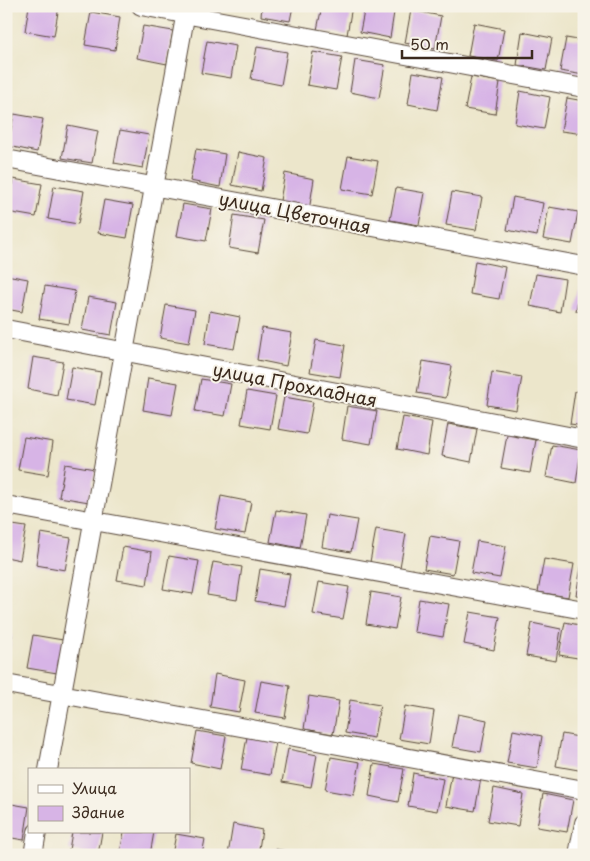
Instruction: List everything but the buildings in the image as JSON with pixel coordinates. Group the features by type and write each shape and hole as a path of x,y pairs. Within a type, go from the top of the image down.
{"street":[{"path":"141,6 186,11 584,88"},
{"path":"48,768 186,11"},
{"name":"улица Цветочная","path":"6,159 584,266"},
{"name":"улица Прохладная","path":"6,329 584,439"},
{"path":"6,505 584,610"},
{"path":"6,684 584,790"},
{"path":"578,855 584,823"},
{"path":"33,855 37,834"}]}
